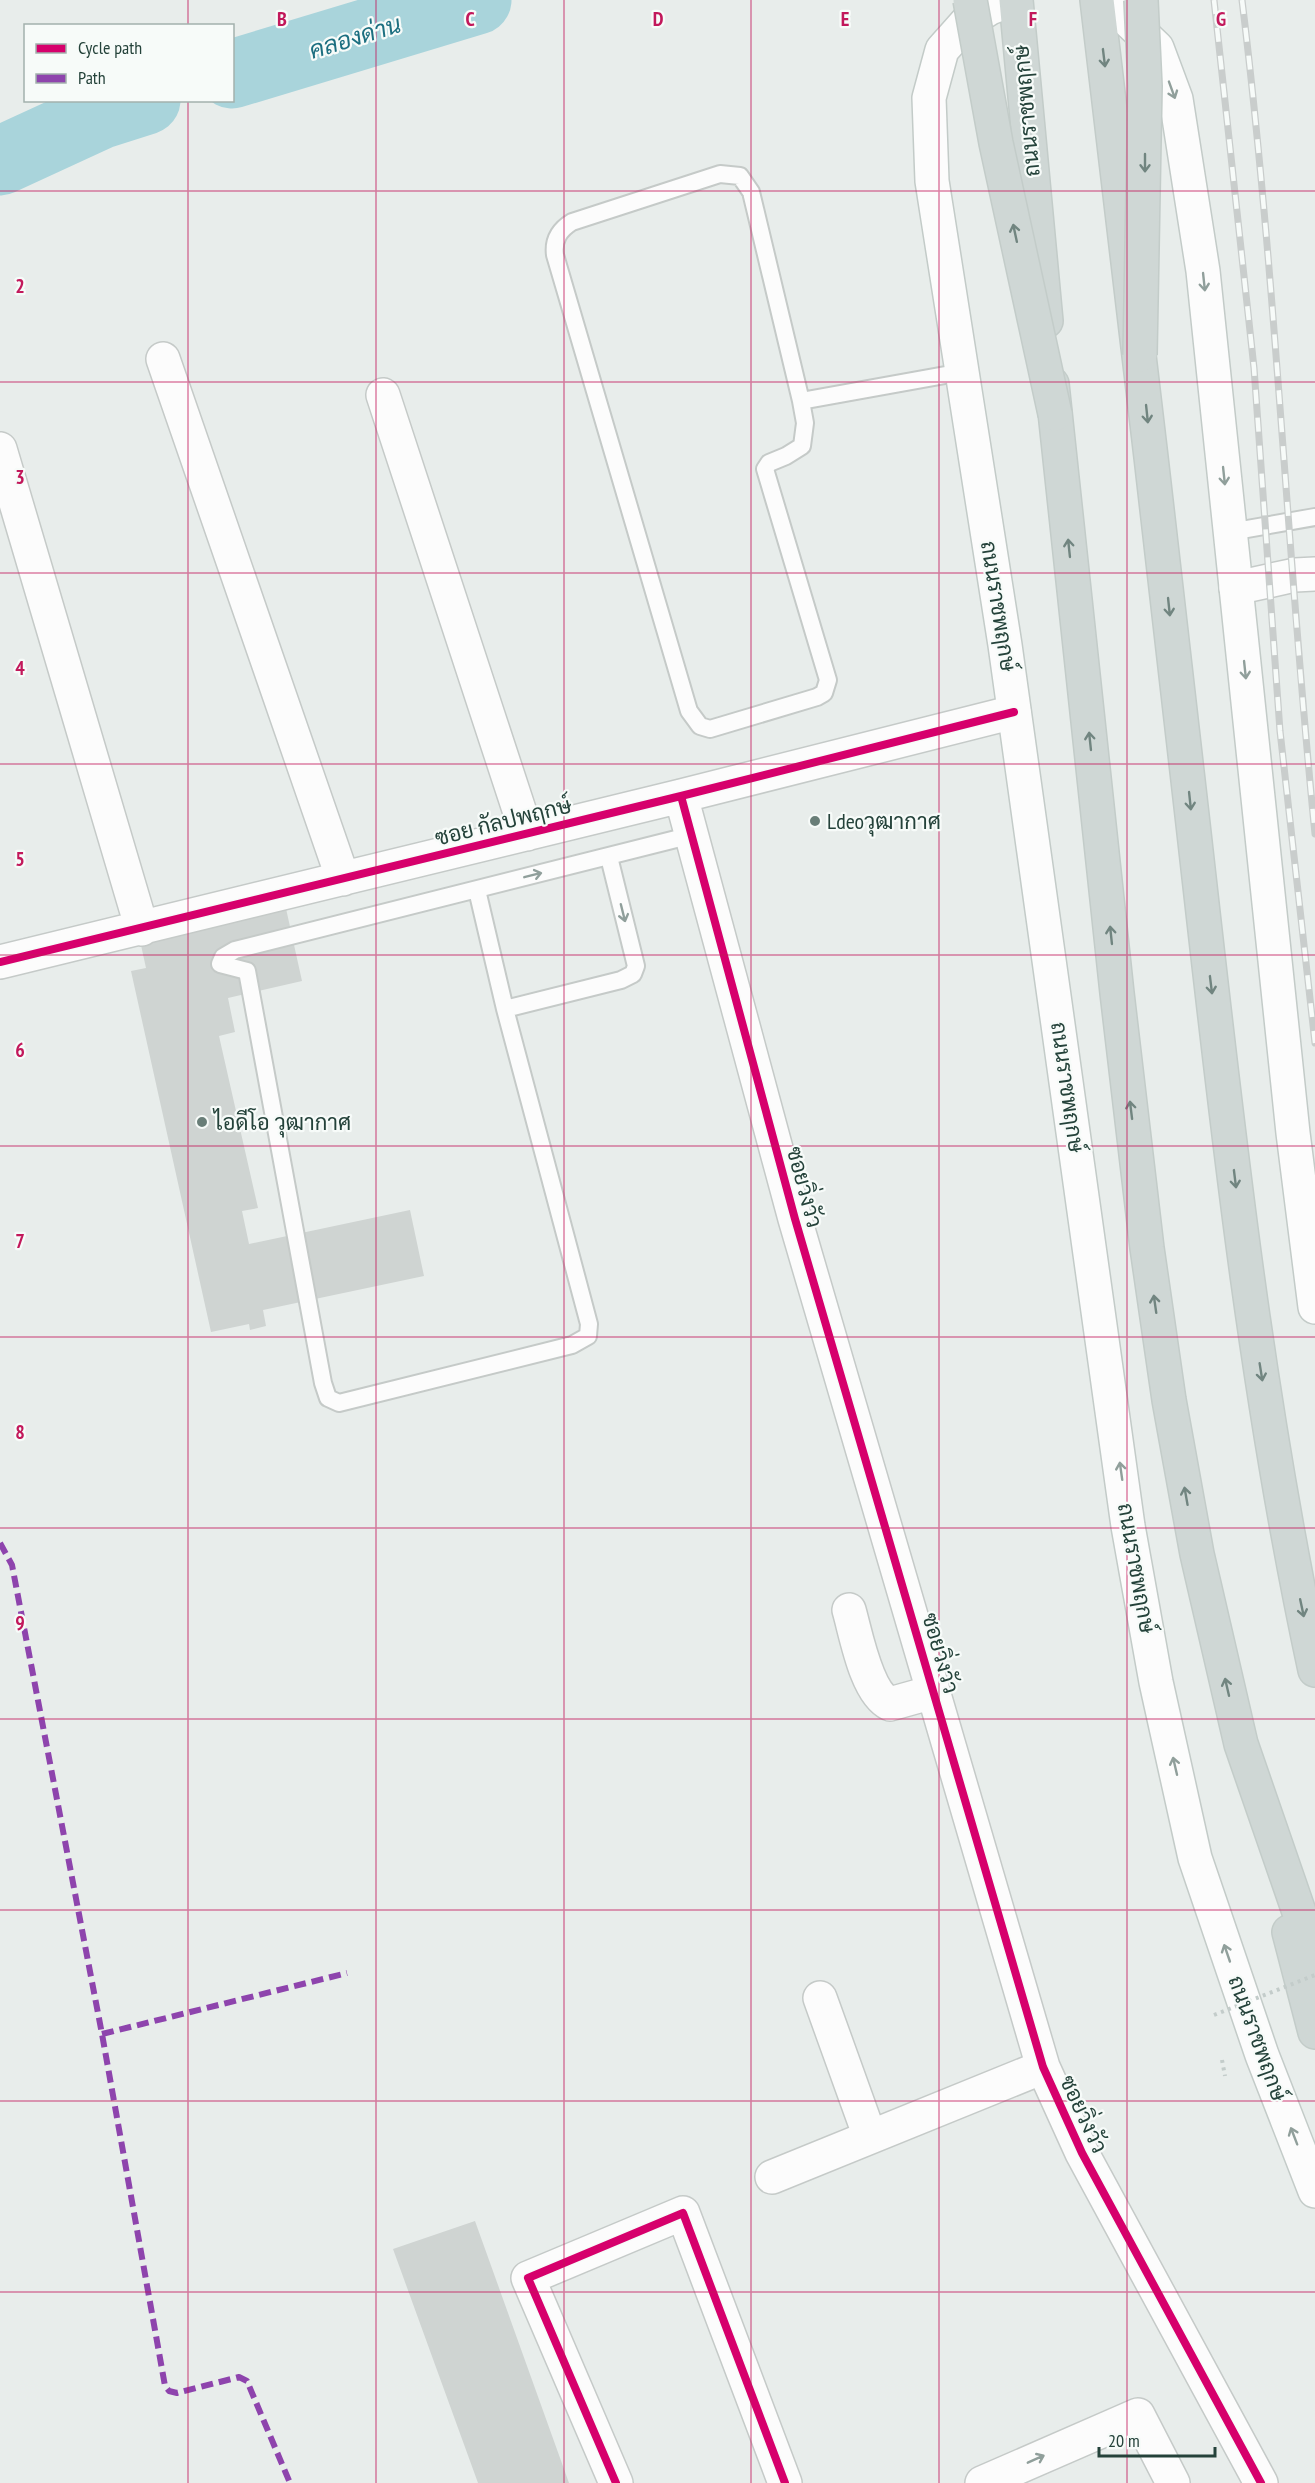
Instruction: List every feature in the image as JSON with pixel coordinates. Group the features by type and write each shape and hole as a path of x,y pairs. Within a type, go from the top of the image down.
{"main road":[{"path":"970,0 996,143 1055,414"},
{"name":"ถนนราชพฤกษ์","path":"1016,0 1055,414 1117,993 1147,1248 1169,1400 1197,1554 1240,1744 1315,1958"},
{"path":"1097,0 1140,355 1204,927 1253,1318 1279,1489 1315,1670"},
{"path":"1140,355 1145,97 1141,0"},
{"path":"1279,1489 1315,1571"},
{"path":"1240,1744 1315,2032"}],"street":[{"name":"ถนนราชพฤกษ์","path":"1011,0 990,8 966,23 942,50 929,98 932,180 1014,712 1077,1148 1128,1526 1156,1682 1196,1858 1262,2055 1315,2191"},
{"path":"1097,0 1116,9 1157,48 1176,99 1203,271 1293,1133 1315,1306"},
{"path":"163,359 343,879"},
{"path":"383,395 527,834"},
{"path":"0,449 142,929"},
{"path":"1236,588 1295,575 1315,574"},
{"name":"ซอย กัลปพฤกษ์","path":"0,963 1014,712"},
{"name":"ซอยวิ่งวัว","path":"681,796 795,1219 1043,2067 1082,2153 1261,2483"},
{"path":"849,1610 867,1671 884,1701 890,1704 933,1692"},
{"path":"820,1998 870,2137"},
{"path":"772,2177 1043,2067"},
{"path":"616,2483 528,2278 683,2214 785,2483"},
{"path":"982,2483 1138,2415 1173,2483"}],"lane":[{"path":"725,173 740,176 751,192 801,401 805,423 802,446 769,463 765,469 826,675 827,687 824,693 817,697 714,729 705,728 693,719 689,711 555,255 555,242 559,233 572,222 706,177 725,173"},
{"path":"801,401 962,372"},
{"path":"1230,532 1315,517"},
{"path":"477,890 505,1009 589,1324 588,1336 578,1343 561,1348 350,1401 333,1401 328,1398 322,1383 247,971 220,964 223,957 235,950 692,835"},
{"path":"505,1009 621,980 633,974 636,966 609,857"}],"path":[{"path":"1214,2015 1315,1976"}],"building":[{"name":"ไอดีโอ วุฒากาศ","path":"285,904 302,981 228,998 235,1032 219,1036 258,1208 242,1211 249,1244 410,1210 424,1276 263,1310 266,1326 250,1330 249,1324 211,1332 131,971 146,968 139,936"},
{"path":"475,2221 569,2483 478,2483 393,2249"}],"waterway":[{"name":"คลองด่าน","path":"234,73 477,0"},
{"name":"คลองด่าน","path":"0,161 102,114 140,102"}],"railway":[{"path":"1214,0 1254,368 1280,731 1315,1043"},
{"path":"1242,0 1264,208 1315,834"}],"marked path":[{"path":"0,1543 12,1565 102,2034 165,2386 169,2391 177,2393 239,2377 247,2381 290,2483"},
{"path":"102,2034 347,1973"}],"cycle path":[{"path":"0,962 681,796 1014,712"},
{"path":"681,796 795,1219 1043,2067 1082,2153 1261,2483"},
{"path":"616,2483 528,2278 683,2213 785,2483"}],"place":[{"name":"Ldeoวุฒากาศ","path":"815,821"},
{"name":"ไอดีโอ วุฒากาศ","path":"202,1122"}]}
